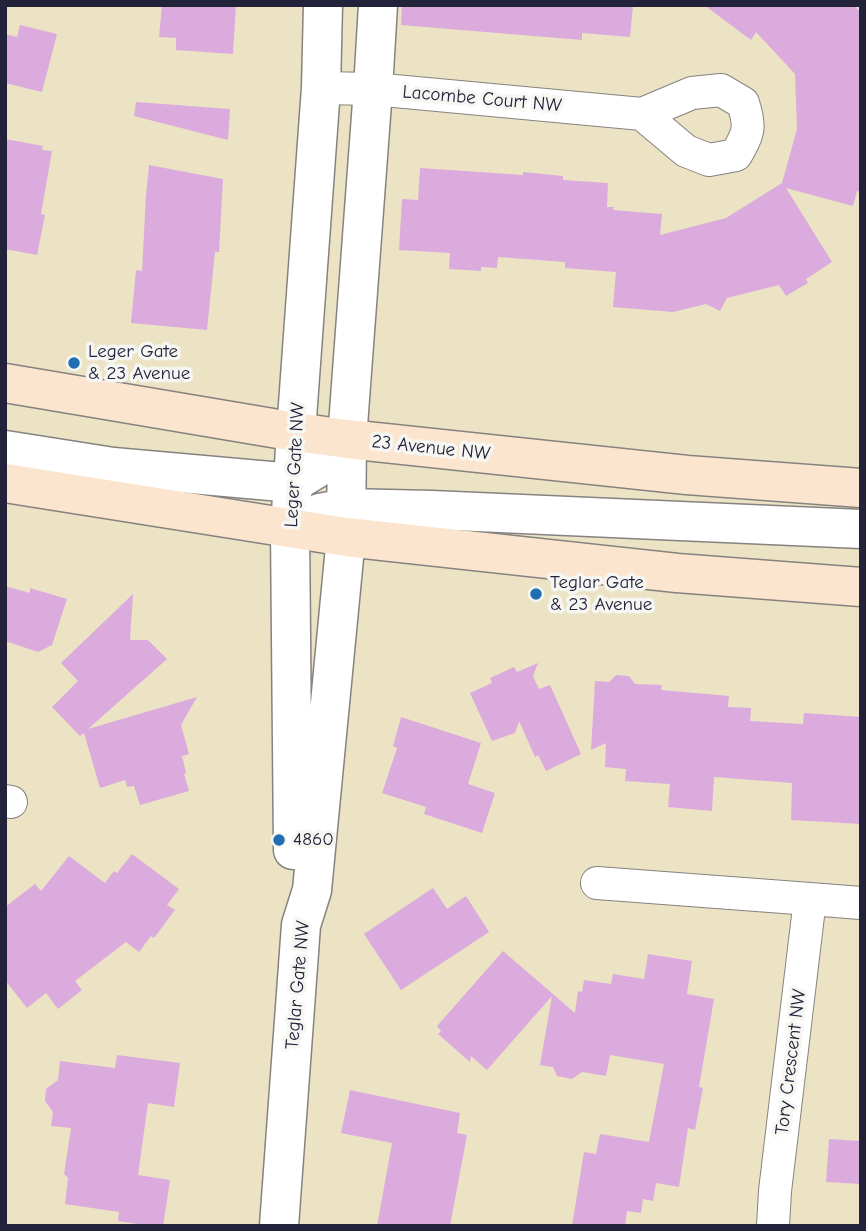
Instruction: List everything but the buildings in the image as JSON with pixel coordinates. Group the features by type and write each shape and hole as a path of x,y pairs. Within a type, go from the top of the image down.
{"main road":[{"name":"23 Avenue NW","path":"5,383 347,439 687,475 861,488"},
{"path":"5,483 290,529 346,522 677,573 861,587"}],"street":[{"name":"Leger Gate NW","path":"301,925 294,888 290,529 321,88 323,5"},
{"path":"378,5 347,439 346,522 432,510 861,529"},
{"name":"Lacombe Court NW","path":"321,88 373,89 642,114"},
{"path":"5,450 113,467 293,483 322,466 347,439"},
{"name":"Teglar Gate NW","path":"279,1226 301,925 312,890 346,522"},
{"path":"597,883 861,903"},
{"name":"Tory Crescent NW","path":"773,1226 810,899"}],"place":[{"name":"Leger Gate & 23 Avenue","path":"74,363"},
{"name":"Teglar Gate & 23 Avenue","path":"536,594"},
{"name":"4860","path":"279,840"}]}
